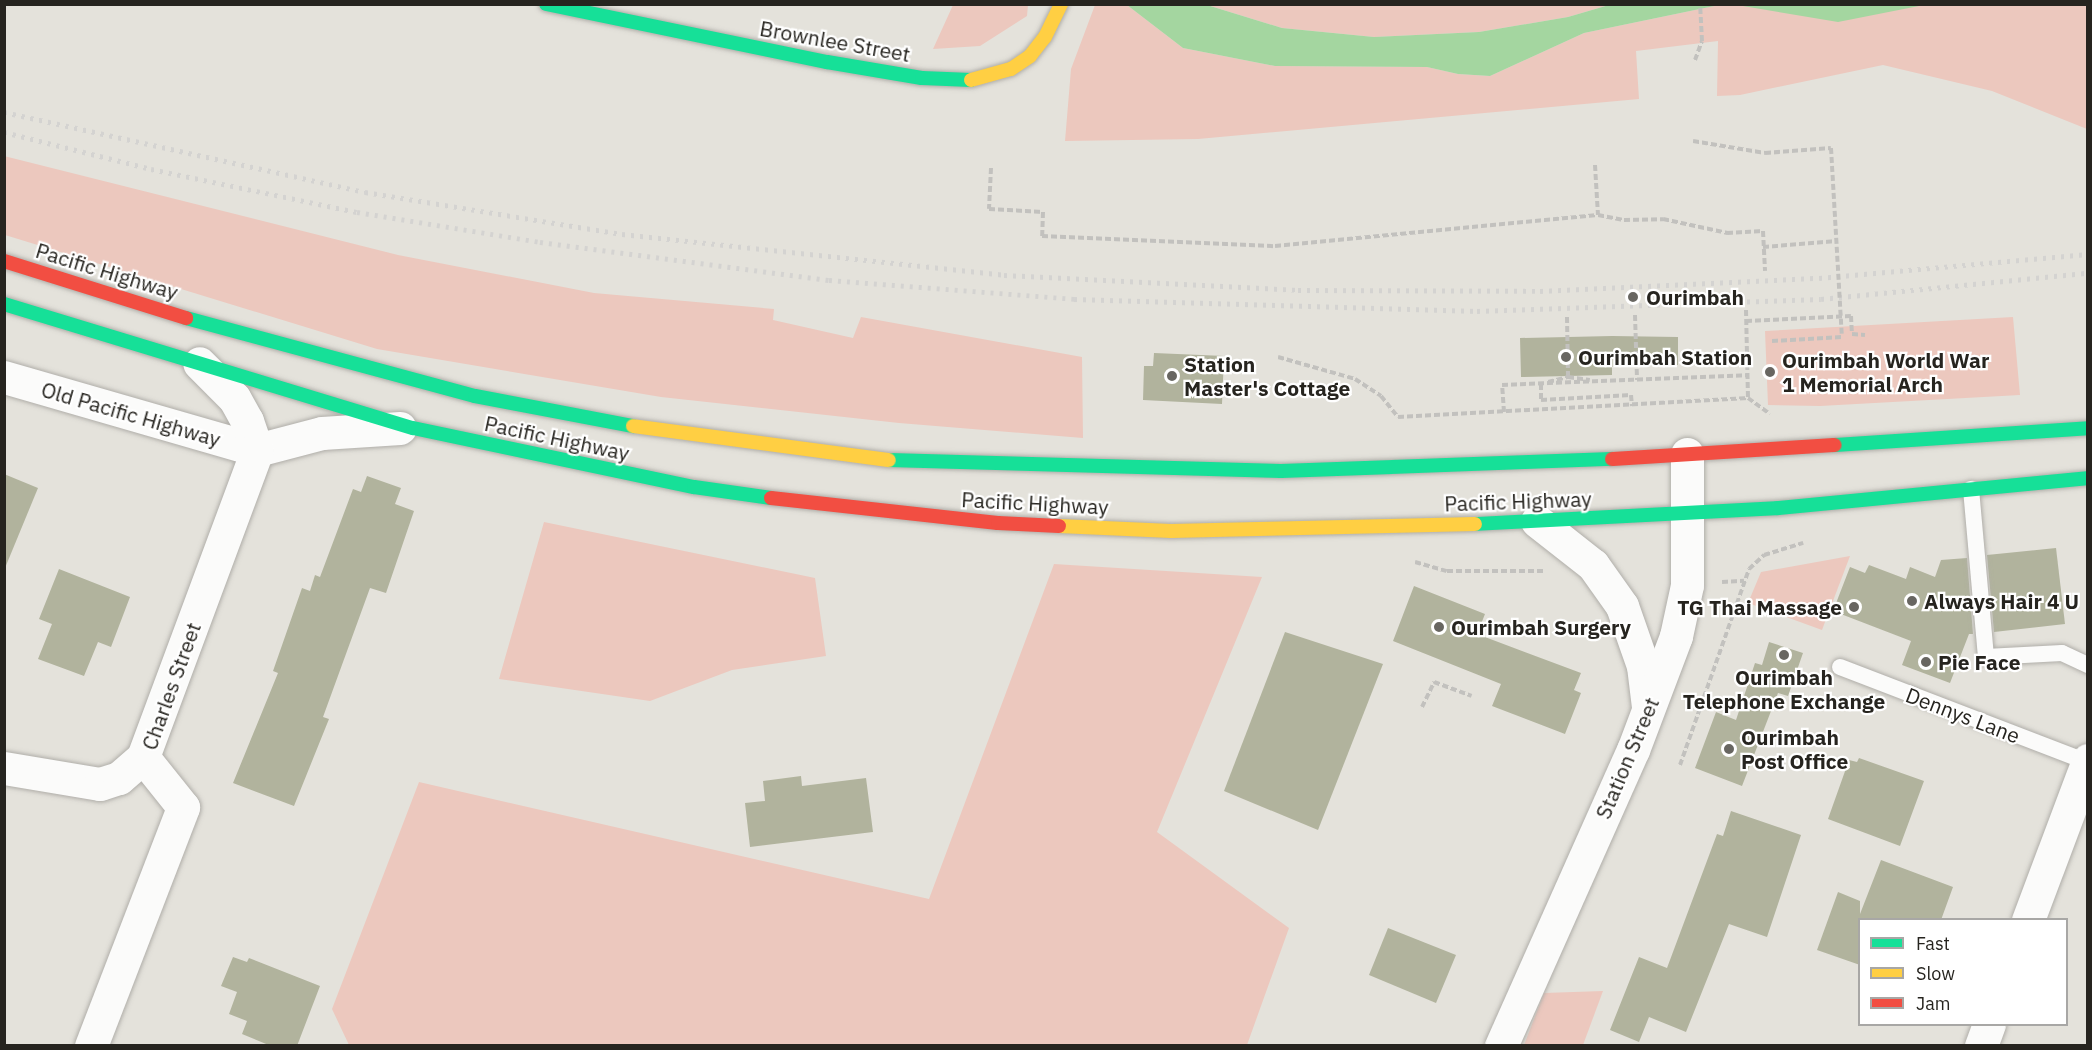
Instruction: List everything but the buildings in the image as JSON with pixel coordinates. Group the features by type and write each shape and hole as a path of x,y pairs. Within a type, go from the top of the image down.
{"main road":[{"name":"Brownlee Street","path":"546,4 922,78 971,80 1011,69 1030,56 1045,37 1061,4"},
{"name":"Pacific Highway","path":"4,261 376,373 580,418 797,450 915,463 1281,471 1687,454 2088,428"},
{"name":"Pacific Highway","path":"4,304 412,428 694,487 998,524 1171,531 1537,521 1688,514 2088,478"}],"street":[{"path":"199,363 234,398 247,421 257,450 348,429 412,428"},
{"name":"Old Pacific Highway","path":"4,377 257,450"},
{"name":"Charles Street","path":"91,1046 183,807 143,757 257,450"},
{"name":"Station Street","path":"1501,1046 1649,709 1676,636 1684,604 1688,514 1687,454"},
{"path":"1537,521 1593,565 1622,606 1643,666 1649,709"},
{"path":"4,768 100,784 119,778 143,757"},
{"path":"2029,918 2087,761"},
{"path":"1981,1046 1988,1026"}],"lane":[{"path":"1971,489 1986,657 2062,653 2088,664"},
{"name":"Dennys Lane","path":"1840,667 2087,761"}],"path":[{"path":"1695,60 1702,41 1700,4"},
{"path":"1693,141 1765,153 1831,148 1842,337 1772,341"},
{"path":"1594,165 1598,215"},
{"path":"991,168 989,209 1043,212 1042,236 1275,246 1598,215 1624,220 1663,219 1727,233 1763,231 1765,272"},
{"path":"1763,247 1837,241"},
{"path":"1746,310 1748,398"},
{"path":"1635,315 1637,380"},
{"path":"1746,321 1851,316 1852,334 1865,335"},
{"path":"1567,317 1569,377"},
{"path":"1278,357 1355,379 1381,396 1398,417 1748,398 1773,416"},
{"path":"1504,412 1502,386 1747,375"},
{"path":"1540,384 1569,377 1599,381"},
{"path":"1540,384 1541,400 1631,395 1632,406"},
{"path":"1680,765 1749,569 1764,555 1806,542"},
{"path":"1422,707 1434,682 1472,696"}],"shaded area":[{"path":"953,4 1028,5 1027,16 980,46 933,49"},
{"path":"1924,4 1838,22 1737,5"},
{"path":"1095,5 1127,5 1183,48 1275,66 1427,67 1458,74 1490,76 1584,33 1719,5 2087,5 2087,129 1992,91 1883,65 1740,95 1717,96 1718,41 1636,51 1639,99 1198,139 1065,141 1071,69"},
{"path":"1127,5 1207,5 1282,28 1374,37 1479,32 1568,17 1609,5 1719,5 1584,33 1490,76 1458,74 1427,67 1275,66 1183,48"},
{"path":"1207,5 1609,5 1568,17 1479,32 1374,37 1282,28"},
{"path":"4,156 398,255 594,293 774,309 773,320 853,338 861,317 1082,357 1083,438 899,423 661,397 377,349 5,235"},
{"path":"2013,317 2020,395 1820,406 1768,405 1765,331"},
{"path":"544,522 815,578 826,656 732,670 650,701 499,679"},
{"path":"1850,556 1822,630 1748,603 1761,572"},
{"path":"1054,564 1262,577 1157,832 1289,928 1247,1045 349,1045 332,1009 419,782 929,899"},
{"path":"1603,991 1583,1045 1524,1045 1544,993"}],"railway":[{"path":"4,112 365,192 622,234 1004,275 1298,290 1540,291 1819,278 2088,254"},
{"path":"4,132 151,169 357,212 540,242 829,280 1074,299 1477,311 1821,299 2088,273"}],"traffic: fast":[{"path":"546,4 827,62 922,78 971,80"},
{"path":"4,304 413,428 694,487 771,498"},
{"path":"186,318 475,396 633,426"},
{"path":"1835,445 2088,428"},
{"path":"889,460 1281,471 1612,459"},
{"path":"1475,524 1778,508 2088,478"}],"traffic: slow":[{"path":"971,80 1011,69 1030,56 1045,37 1061,4"},
{"path":"633,426 889,460"},
{"path":"1059,526 1171,531 1475,524"}],"traffic: jam":[{"path":"4,261 186,318"},
{"path":"1612,459 1835,445"},
{"path":"771,498 998,523 1059,526"}],"place":[{"name":"Ourimbah","path":"1633,297"},
{"name":"Ourimbah Station","path":"1566,357"},
{"name":"Ourimbah World War 1 Memorial Arch","path":"1770,372"},
{"name":"Station Master's Cottage","path":"1172,376"},
{"name":"Always Hair 4 U","path":"1912,601"},
{"name":"TG Thai Massage","path":"1854,607"},
{"name":"Ourimbah Surgery","path":"1439,627"},
{"name":"Ourimbah Telephone Exchange","path":"1784,655"},
{"name":"Pie Face","path":"1926,662"},
{"name":"Ourimbah Post Office","path":"1729,749"}]}
